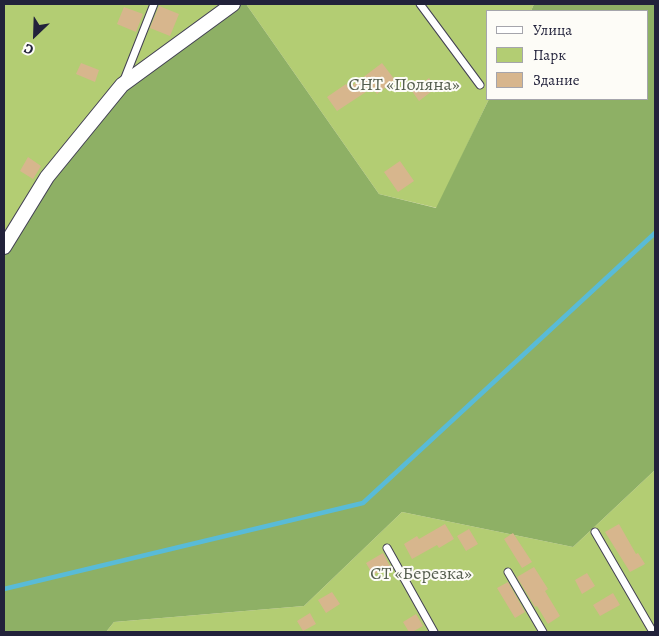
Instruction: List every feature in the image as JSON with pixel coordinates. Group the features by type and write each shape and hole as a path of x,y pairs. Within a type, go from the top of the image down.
{"street":[{"path":"4,248 47,177 122,85 233,4"}],"lane":[{"path":"122,85 154,4"},
{"path":"420,4 480,85"},
{"path":"595,532 653,632"},
{"path":"387,548 434,632"},
{"path":"508,572 543,632"}],"green space":[{"path":"4,4 233,4 4,247"},
{"path":"233,4 246,4 379,194 436,208 489,100 649,100 649,10 531,10 534,4 655,4 655,470 573,547 402,512 304,606 114,622 106,632 4,632 4,247 122,85"},
{"name":"СНТ «Поляна»","path":"246,4 534,4 531,10 487,10 487,100 489,100 437,208 379,194"},
{"name":"СТ «Березка»","path":"655,470 655,632 106,632 114,622 304,606 402,512 573,547"}],"building":[{"path":"159,6 179,14 170,36 150,28"},
{"path":"124,7 143,14 136,32 117,24"},
{"path":"81,63 99,70 95,82 76,74"},
{"path":"382,63 395,80 377,94 372,88 337,111 327,97 346,84 349,88"},
{"path":"429,78 436,88 419,101 412,91"},
{"path":"28,157 41,166 33,179 20,171"},
{"path":"400,161 414,181 398,192 384,172"},
{"path":"445,524 454,539 439,548 437,545 412,559 404,544 417,536 419,539"},
{"path":"619,524 636,554 638,553 645,564 630,572 605,532"},
{"path":"469,529 478,544 466,551 457,536"},
{"path":"513,533 532,562 522,568 504,539"},
{"path":"383,553 390,566 373,575 366,563"},
{"path":"534,567 548,589 545,591 560,616 548,624 517,577"},
{"path":"587,573 595,586 582,594 575,580"},
{"path":"508,582 525,612 515,618 497,588"},
{"path":"332,592 340,604 326,613 318,600"},
{"path":"613,593 620,605 600,616 593,605"},
{"path":"310,613 316,624 303,631 297,621"},
{"path":"416,614 423,626 409,632 403,622"}],"waterway":[{"path":"4,589 363,503 655,233"}]}
